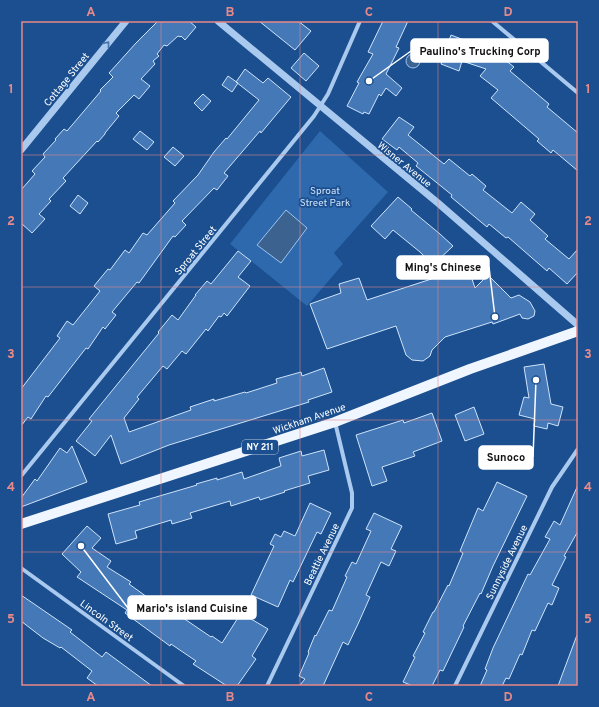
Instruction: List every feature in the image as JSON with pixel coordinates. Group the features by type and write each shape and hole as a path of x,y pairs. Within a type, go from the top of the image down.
{"main road":[{"name":"Wickham Avenue","path":"21,524 335,422 470,369 578,331"}],"street":[{"name":"Cottage Street","path":"21,150 126,21"},
{"name":"Wisner Avenue","path":"218,21 320,107 438,203 578,325"},
{"name":"Sproat Street","path":"21,476 320,107 328,94 360,21"},
{"path":"492,21 578,94"},
{"name":"Beattie Avenue","path":"267,686 352,508 352,493 335,422"},
{"name":"Sunnyside Avenue","path":"455,686 552,487 578,449"},
{"name":"Lincoln Street","path":"21,568 184,686"}],"green space":[{"name":"Sproat Street Park","path":"320,131 388,192 334,253 343,264 307,306 230,244"}],"shaded area":[{"path":"410,54 416,54 420,58 420,64 416,68 410,68 406,64 406,58"},
{"path":"286,210 307,228 281,263 257,245"}],"building":[{"path":"158,21 189,21 196,27 185,40 181,36 178,36 167,46 164,45 157,54 159,56 153,61 155,64 141,79 150,86 139,99 134,95 116,113 119,116 105,134 63,178 66,181 49,199 51,201 39,214 45,219 32,233 21,223 21,190 35,174 32,171 45,157 43,154 56,140 55,139 64,129 67,131 101,91 100,90 113,77 109,73"},
{"path":"259,21 298,21 311,31 295,50"},
{"path":"383,21 408,21 396,47 399,48 386,74 402,88 396,96 386,88 381,96 379,94 369,114 364,112 363,114 347,106 359,83 357,82 373,54 368,52"},
{"path":"451,35 495,52 514,67 510,71 549,104 547,107 578,133 578,171 553,150 551,153 537,141 539,139 491,98 498,90 480,76 486,69 462,61 459,71 441,64"},
{"path":"304,53 319,66 306,81 291,68"},
{"path":"245,69 263,83 268,78 291,97 261,133 260,131 224,173 228,176 217,190 214,188 182,221 186,225 175,237 173,236 139,283 137,282 112,312 116,315 105,329 103,327 88,349 86,348 48,397 46,396 31,419 28,417 21,426 21,389 60,338 57,336 67,321 73,325 100,291 94,286 108,269 110,270 125,250 129,253 143,233 147,235 175,203 173,201 198,175 214,152 226,138 227,139 259,100 236,82"},
{"path":"228,76 238,83 232,92 222,85"},
{"path":"203,94 211,101 202,111 194,103"},
{"path":"399,117 414,127 408,135 444,164 449,159 470,176 472,174 486,186 483,190 512,213 521,202 535,214 530,220 548,236 545,239 569,259 578,249 578,272 567,284 549,268 547,271 508,237 506,238 489,224 487,227 451,197 452,195 416,166 418,163 399,147 397,150 382,139"},
{"path":"140,131 154,142 147,150 133,139"},
{"path":"173,147 184,156 175,166 164,157"},
{"path":"78,195 88,203 80,214 70,206"},
{"path":"398,197 453,246 433,265 420,252 393,230 385,239 371,226"},
{"path":"238,251 251,261 238,277 250,286 227,316 224,313 221,317 219,316 208,331 206,329 186,354 182,351 167,369 163,366 137,397 139,399 124,418 129,432 191,410 190,407 214,399 214,401 245,392 246,393 277,383 276,379 301,372 302,376 324,368 332,392 308,400 309,402 169,445 121,464 111,435 95,456 76,441 92,421 89,419 172,315 178,320 195,295 207,281 211,284"},
{"path":"468,267 475,288 488,275 511,298 519,295 530,302 535,311 534,316 528,319 522,318 520,314 493,324 492,322 445,337 432,350 430,356 423,361 412,360 406,355 396,326 327,349 310,304 341,293 339,284 359,278 367,300"},
{"path":"544,364 551,404 563,407 558,426 548,423 547,429 534,426 535,419 519,415 524,397 529,398 524,367"},
{"path":"474,407 484,434 465,441 455,415"},
{"path":"432,413 442,441 413,452 415,456 382,467 387,481 372,486 356,435 403,420 404,423"},
{"path":"72,446 87,482 21,507 21,498 35,479 37,481 60,448 67,453"},
{"path":"324,450 329,470 308,476 310,483 260,500 259,497 231,506 230,501 190,513 192,518 172,524 171,520 135,531 137,538 116,544 108,514 140,505 139,502 217,478 217,480 242,472 244,479 281,466 279,458 301,451 302,456"},
{"path":"497,482 527,496 481,594 480,593 463,626 464,627 443,671 440,670 432,686 413,686 403,682 415,657 413,656 425,633 423,632 448,585 449,586 463,553 460,551 478,508 483,511"},
{"path":"578,485 578,531 564,556 566,557 552,585 559,588 552,605 548,603 535,631 532,630 522,655 520,654 509,679 506,678 502,686 480,686 487,670 485,669 493,648 528,574 530,575 550,539 545,537 554,521 560,525"},
{"path":"310,503 331,513 321,534 317,532 293,582 290,580 278,607 251,595 274,546 270,544 275,534 281,537 284,531 295,536"},
{"path":"374,513 402,526 391,549 396,551 389,566 381,562 366,595 370,597 358,624 348,645 343,642 323,686 299,686 305,679 299,676 315,635 316,636 329,610 332,611 352,562 356,564 371,531 366,529"},
{"path":"87,526 101,538 92,548 111,561 107,567 131,582 129,584 165,610 167,607 211,637 212,636 222,643 241,613 268,629 252,656 256,659 237,686 227,686 193,664 196,661 171,644 170,646 125,613 127,610 77,577 81,572 62,554"},
{"path":"21,595 72,630 70,632 102,657 106,652 152,686 98,686 87,678 92,671 61,647 60,648 43,638 21,621"},
{"path":"577,635 578,686 558,686"}],"place":[{"name":"Paulino's Trucking Corp","path":"369,81"},
{"name":"Ming's Chinese","path":"495,317"},
{"name":"Sunoco","path":"536,380"},
{"name":"Mario's island Cuisine","path":"81,546"}]}
